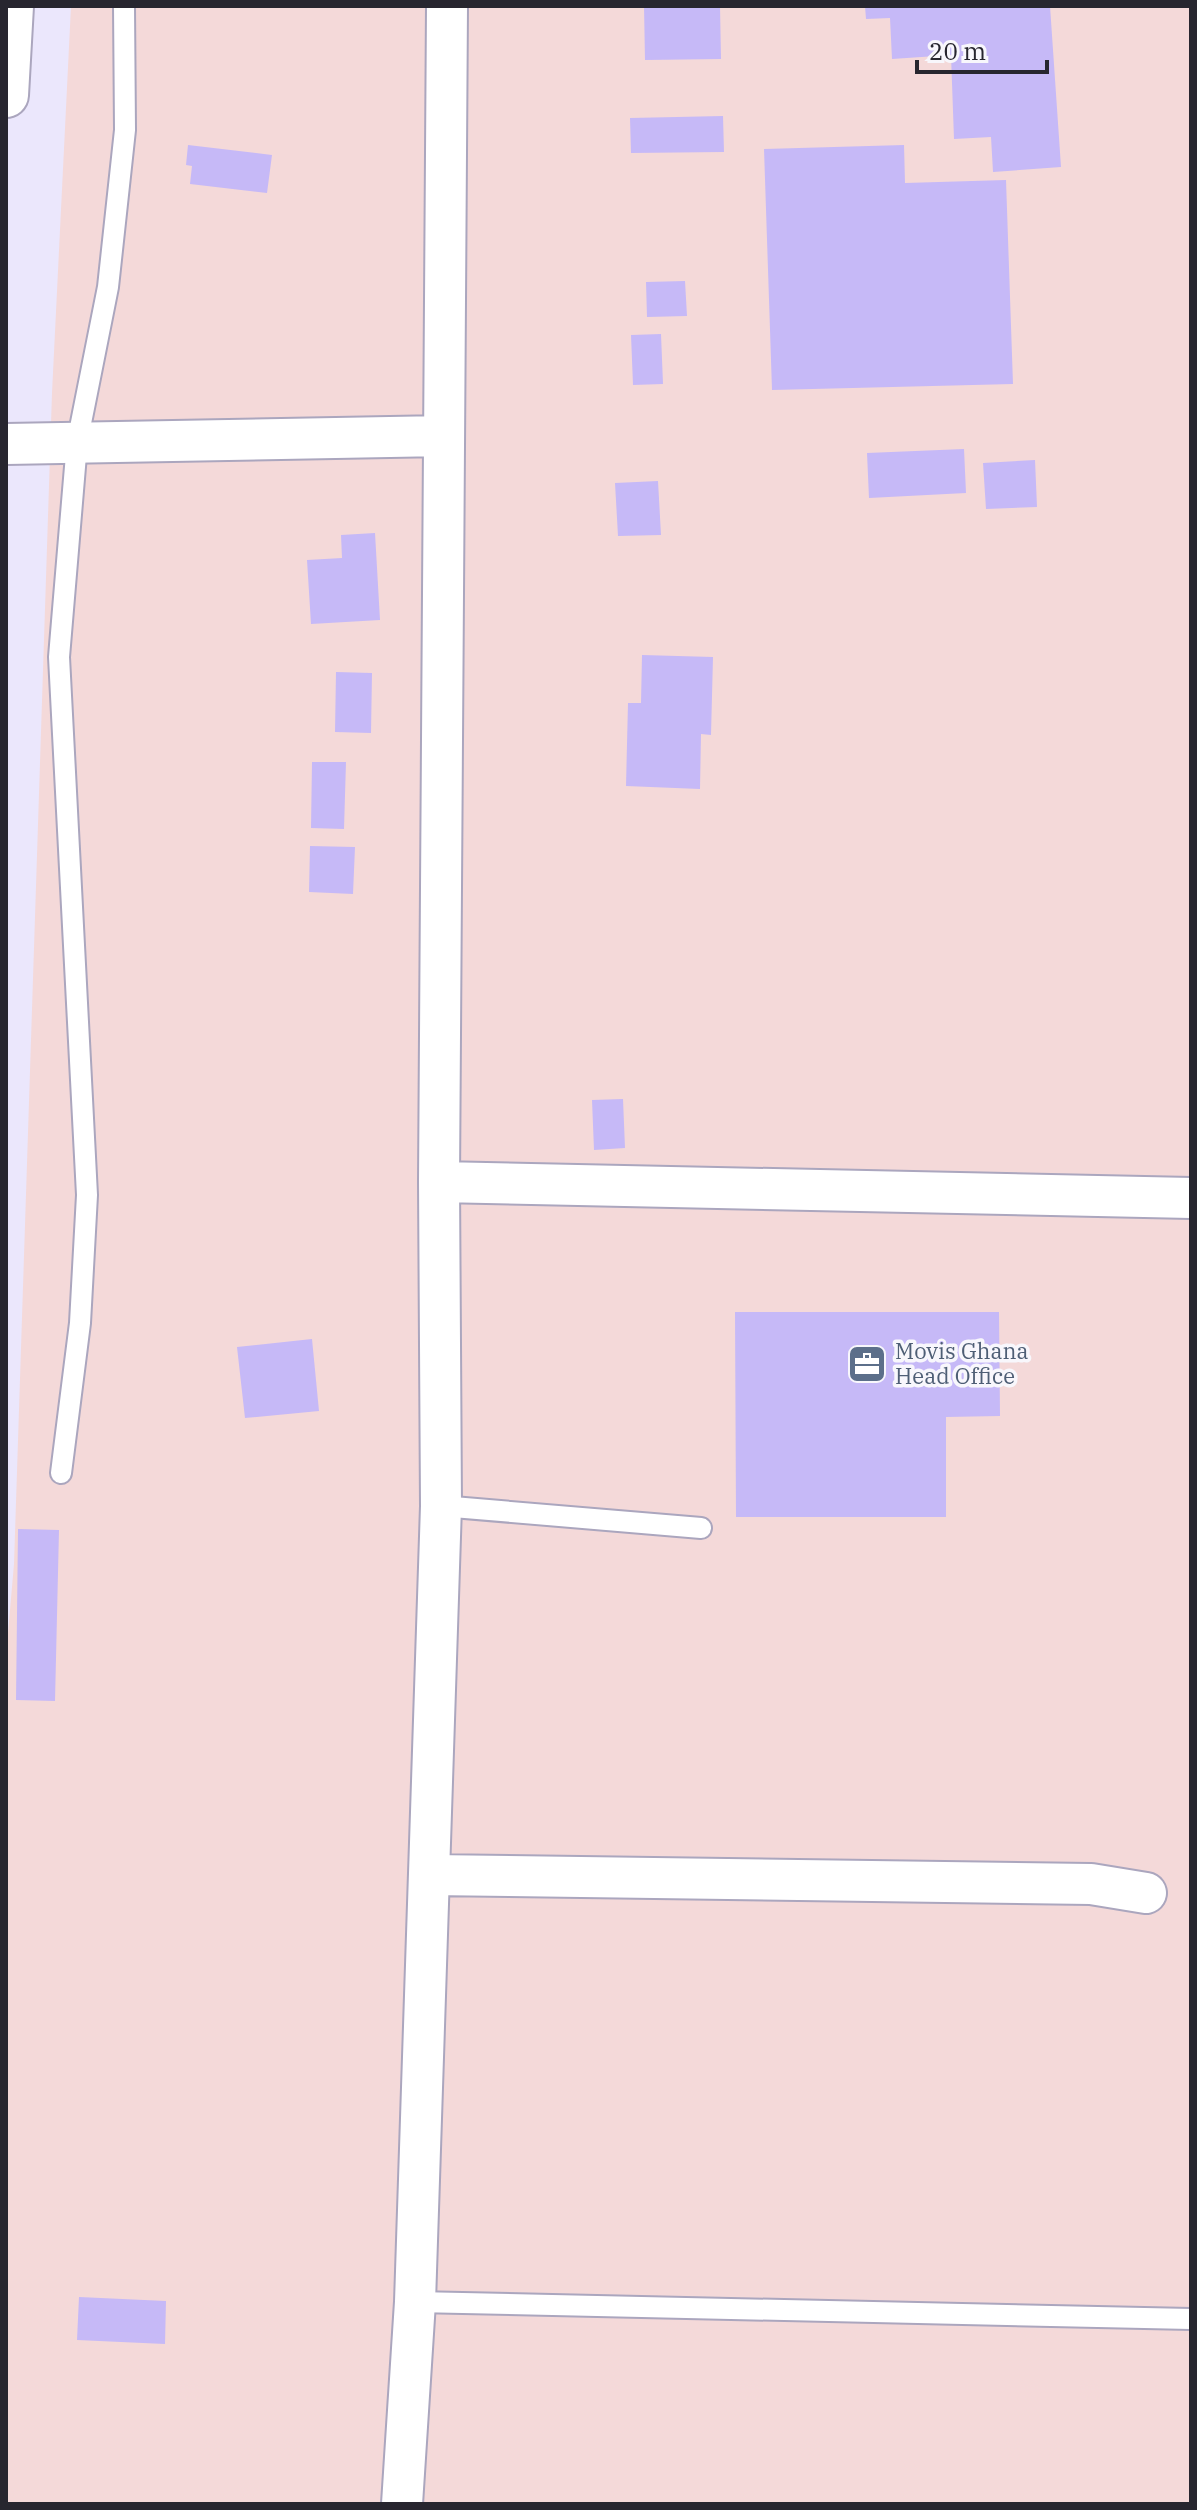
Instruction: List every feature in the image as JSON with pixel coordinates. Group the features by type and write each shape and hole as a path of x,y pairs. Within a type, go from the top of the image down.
{"street":[{"path":"6,95 11,6"},
{"path":"402,2504 415,2302 441,1506 439,1182 447,6"},
{"path":"6,444 444,436"},
{"path":"439,1182 1191,1198"},
{"path":"430,1875 1091,1884 1146,1893"}],"lane":[{"path":"61,1473 80,1323 87,1195 59,657 77,443 108,287 124,145 124,6"},
{"path":"441,1506 701,1528"},
{"path":"415,2302 1191,2319"}],"shaded area":[{"path":"71,6 1191,6 1191,2504 6,2504 6,1656 14,1564 52,393"}],"building":[{"path":"644,6 720,6 721,59 645,60"},
{"path":"865,6 1050,6 1061,167 993,172 991,137 954,139 951,55 892,59 890,18 866,19"},
{"path":"723,116 724,152 631,153 630,118"},
{"path":"188,145 272,155 267,193 190,184 192,166 186,165"},
{"path":"904,145 905,183 1006,180 1013,384 772,390 764,149"},
{"path":"685,281 687,316 647,317 646,282"},
{"path":"661,334 663,384 633,385 631,335"},
{"path":"964,449 966,493 869,498 867,453"},
{"path":"1035,460 1037,507 986,509 983,463"},
{"path":"658,481 661,535 618,536 615,483"},
{"path":"375,533 380,620 311,624 307,560 342,558 341,535"},
{"path":"642,655 713,657 711,735 701,734 700,789 626,786 628,703 641,703"},
{"path":"336,672 372,673 371,733 335,732"},
{"path":"312,762 346,762 344,829 311,828"},
{"path":"310,846 355,847 353,894 309,892"},
{"path":"623,1099 625,1148 594,1150 592,1100"},
{"name":"Movis Ghana Head Office","path":"735,1312 999,1312 1000,1416 946,1417 946,1517 736,1517"},
{"path":"312,1339 319,1411 245,1418 237,1347"},
{"path":"18,1529 59,1530 55,1701 16,1700"},
{"path":"79,2297 166,2301 165,2344 77,2340"}],"place":[{"name":"Movis Ghana Head Office","path":"867,1364"}]}
